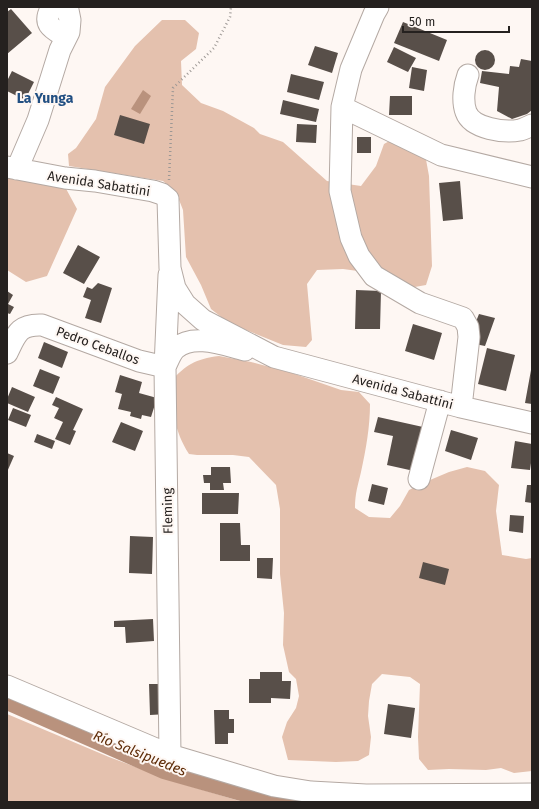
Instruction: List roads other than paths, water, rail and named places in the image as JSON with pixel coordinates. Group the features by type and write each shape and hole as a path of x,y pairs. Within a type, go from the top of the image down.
{"street":[{"path":"57,7 52,9 48,16 48,22 53,29 66,37"},
{"path":"12,168 38,120 60,50 69,32 70,20 68,10 61,7"},
{"path":"378,7 350,69 342,108 340,191 350,238 359,256 374,276 420,303 463,318 468,326 469,337 461,407"},
{"path":"468,75 465,83 464,98 467,113 476,124 499,131 519,130 532,125"},
{"path":"342,108 441,155 532,177"},
{"name":"Avenida Sabattini","path":"12,168 65,178 95,180 154,191 162,194 168,199 170,268 175,288 186,304 203,320 274,357"},
{"name":"Fleming","path":"170,268 165,367 170,754"},
{"name":"Pedro Ceballos","path":"7,353 18,332 30,324 42,325 138,361 165,367"},
{"name":"Avenida Sabattini","path":"165,367 175,348 187,342 198,340 274,357 440,402 532,423"},
{"path":"419,480 440,402"},
{"path":"7,686 170,754 274,786 311,792 366,795 532,794"}],"waterway":[{"name":"Río Salsipuedes","path":"7,697 166,767 240,788 302,802"}],"district":[{"name":"La Yunga","path":"45,98"}]}
